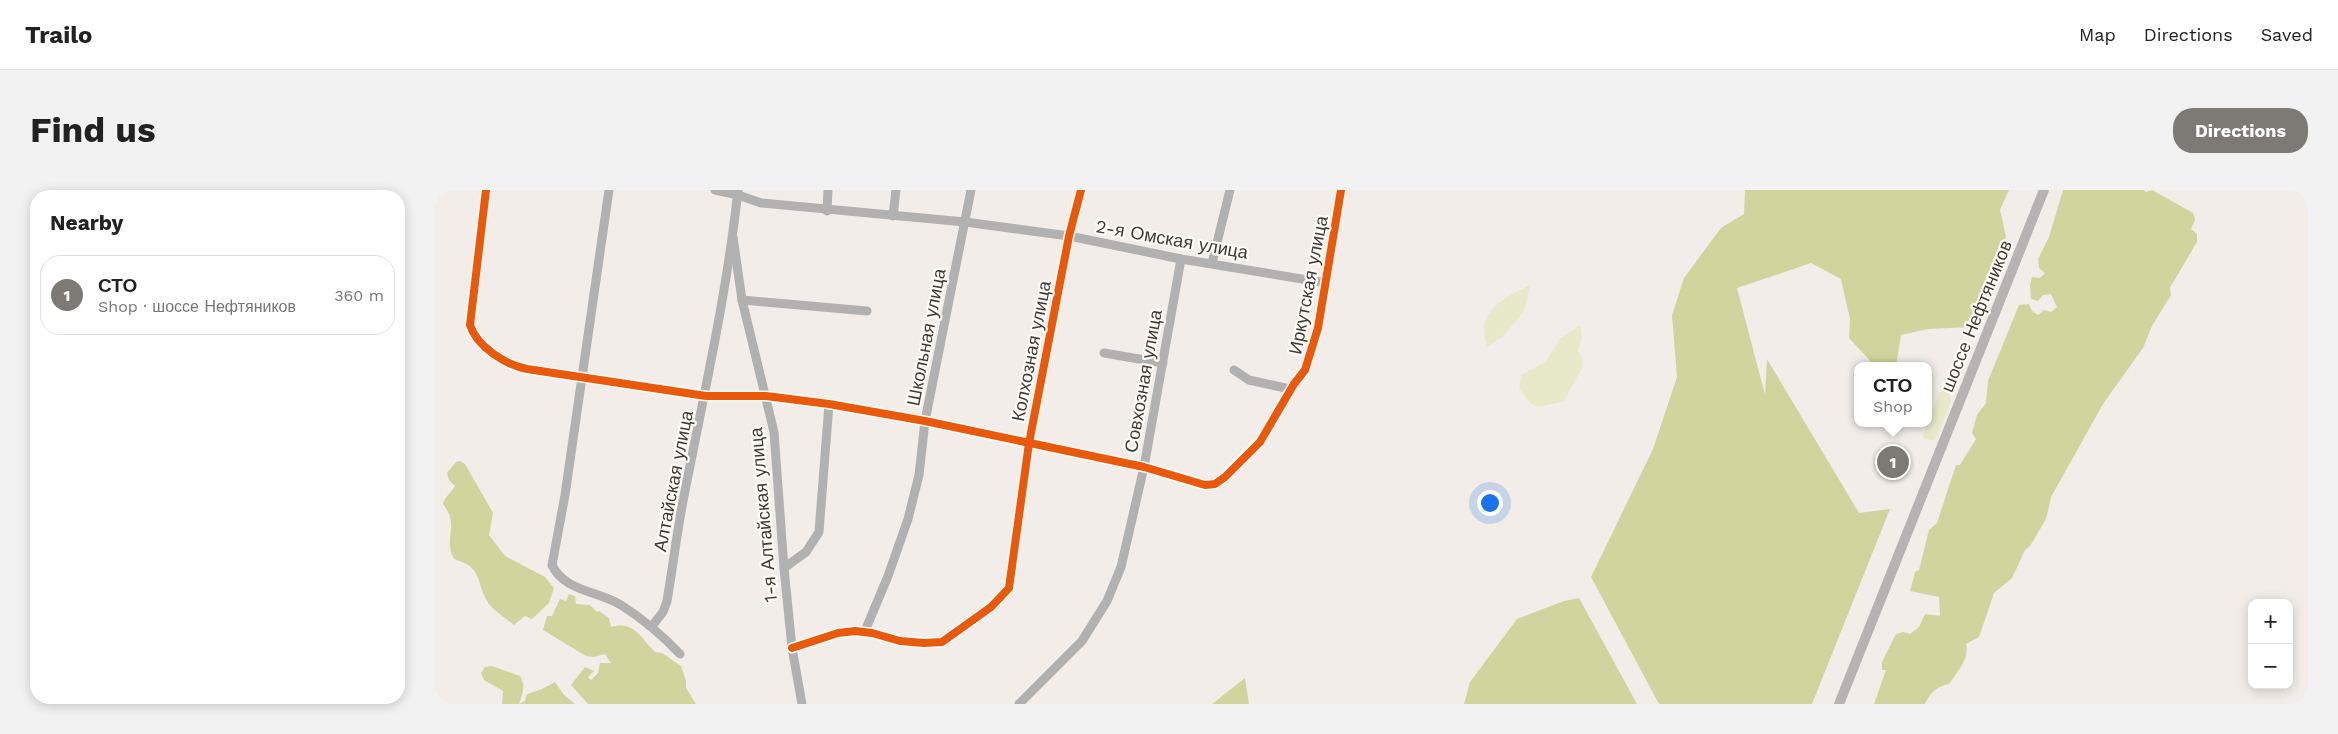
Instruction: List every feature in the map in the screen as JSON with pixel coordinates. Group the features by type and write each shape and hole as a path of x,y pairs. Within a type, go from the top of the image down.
{"main road":[{"name":"шоссе Нефтяников","path":"1839,704 2044,190"}],"street":[{"path":"486,190 470,325 476,337 500,358 518,367 706,396 766,396 829,404 925,421 1144,467"},
{"path":"609,190 583,378 552,565 565,582 613,600 652,626 680,654"},
{"name":"2-я Омская улица","path":"715,190 738,192 761,203 827,211 965,222 1069,236 1181,259 1326,283"},
{"path":"827,211 828,190"},
{"path":"893,216 896,190"},
{"name":"Школьная улица","path":"865,631 888,576 908,519 919,475 925,421 971,190"},
{"name":"Колхозная улица","path":"865,631 900,641 942,642 991,607 1005,593 1011,578 1029,443 1069,236 1081,190"},
{"path":"1212,263 1223,226 1230,190"},
{"name":"Иркутская улица","path":"1144,467 1205,486 1215,484 1225,477 1260,442 1290,389 1308,365 1318,328 1341,190"},
{"name":"Алтайская улица","path":"652,626 663,612 667,601 684,497 706,396 733,237 738,192"},
{"name":"1-я Алтайская улица","path":"733,237 743,300 766,396 776,448 784,568 792,648 802,704"},
{"name":"Совхозная улица","path":"1019,704 1082,641 1107,601 1121,568 1144,467 1181,259"},
{"path":"743,300 867,311"},
{"path":"1104,353 1163,363"},
{"path":"1234,370 1249,380 1290,389"},
{"path":"784,568 806,552 819,532 829,404"},
{"path":"792,648 838,633 865,631"}],"green space":[{"path":"1745,190 2009,190 2000,210 2006,237 1971,327 1928,329 1901,335 1897,362 1871,362 1849,338 1850,319 1841,279 1811,263 1737,288 1765,395 1767,359 1859,513 1890,509 1812,704 1659,704 1591,577 1653,449 1677,377 1672,315 1684,278 1721,228 1744,214"},
{"path":"2063,190 2143,190 2146,192 2152,190 2193,213 2195,220 2191,229 2197,234 2197,242 2170,287 2171,295 2152,326 2143,348 2103,404 2051,497 2046,519 2030,546 2025,550 2012,578 1994,593 1979,637 1966,644 1966,654 1956,675 1949,684 1941,686 1934,691 1925,704 1874,704 1886,670 1882,670 1882,662 1896,634 1903,632 1910,634 1919,627 1925,614 1940,616 1939,597 1910,591 1915,572 1919,570 1929,530 1937,523 1956,465 1960,465 1976,439 1972,433 1977,415 1986,403 1988,381 2019,305 2029,304 2032,311 2038,315 2044,310 2051,312 2057,307 2051,294 2043,295 2038,301 2031,299 2030,285 2032,277 2040,278 2045,273 2039,268 2038,259 2049,237"},
{"path":"1530,285 1524,312 1503,336 1487,347 1484,327 1490,313 1501,301"},
{"path":"1580,325 1582,338 1578,351 1583,358 1582,368 1563,402 1542,406 1534,405 1519,388 1522,375 1546,361 1559,339"},
{"path":"1943,389 1949,391 1951,402 1937,437 1934,440 1924,439 1923,435 1926,427 1932,427 1932,412"},
{"path":"460,461 465,464 493,513 489,535 505,556 545,577 554,588 549,603 532,619 525,616 514,625 499,614 487,601 474,570 463,562 454,559 450,544 451,520 443,504 455,486 449,480 447,473 456,462"},
{"path":"569,594 575,596 576,604 590,605 597,612 599,611 609,618 611,627 619,625 631,628 655,652 662,653 681,666 686,681 686,688 696,704 588,704 571,685 585,667 594,671 588,677 591,680 598,673 600,663 611,663 605,654 594,657 586,656 543,630 547,616 552,616 560,599 566,601"},
{"path":"1579,598 1637,704 1464,704 1470,682 1517,619 1564,601"},
{"path":"492,666 520,676 523,693 519,704 502,704 503,691 484,680 481,673 485,667"},
{"path":"1245,678 1249,704 1212,704"},
{"path":"555,682 564,695 575,704 519,704 525,701 527,694"}],"cycle path":[{"path":"486,190 470,325 479,341 486,348 510,364 527,369 706,396 766,396 829,404 925,421 1144,467 1205,485 1215,484 1225,477 1260,442 1294,384 1305,370 1318,328 1341,190"},
{"path":"792,648 838,633 855,631 872,633 900,641 942,642 991,607 1009,588 1029,443 1069,236 1081,190"}],"place":[{"name":"СТО","path":"1893,462"}]}
